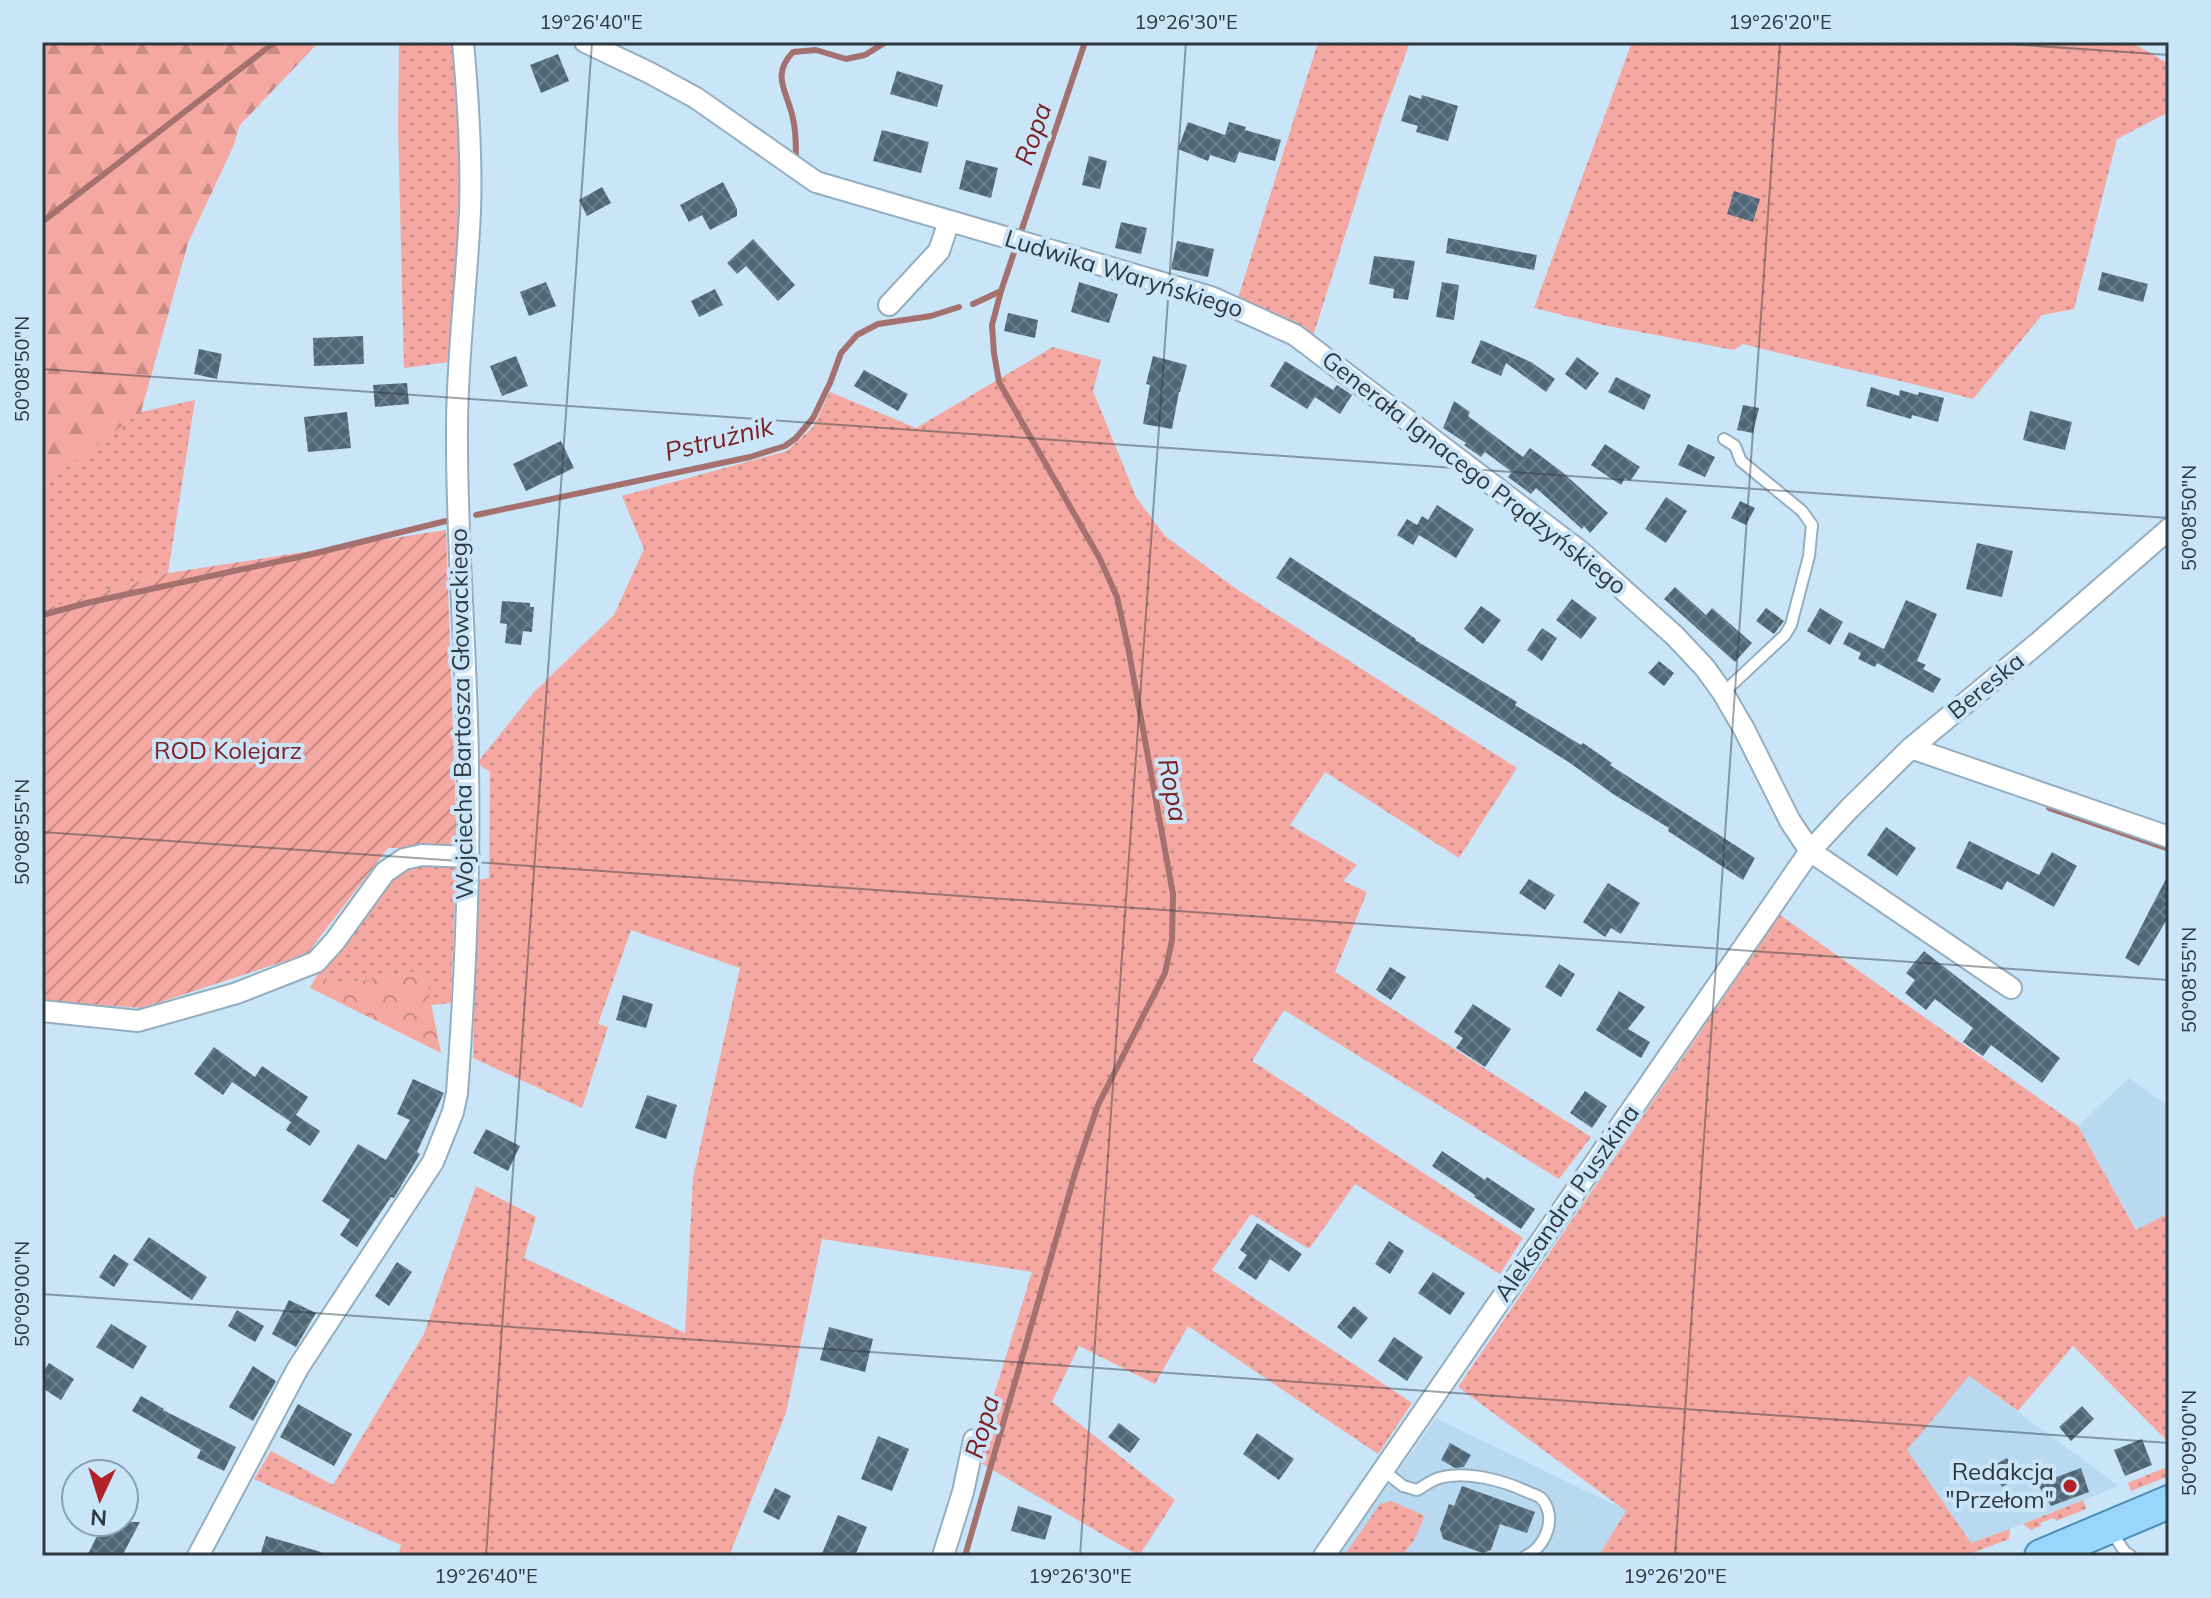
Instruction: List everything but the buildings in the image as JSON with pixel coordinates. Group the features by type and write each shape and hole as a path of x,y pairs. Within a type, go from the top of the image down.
{"main road":[{"path":"2041,1556 2169,1502"}],"street":[{"name":"Wojciecha Bartosza Głowackiego","path":"198,1556 298,1368 433,1162 457,1093 466,973 469,857 457,510 457,425 470,208 463,42"},
{"name":"Ludwika Waryńskiego","path":"585,42 696,98 816,182 1211,297 1295,335"},
{"path":"889,305 939,251 949,221"},
{"name":"Generała Ignacego Prądzyńskiego","path":"1295,335 1581,552 1675,636 1723,693 1790,821 1810,851"},
{"name":"Bereska","path":"1810,851 1911,748 2169,529"},
{"path":"1911,748 2169,837"},
{"path":"1810,851 2011,988"},
{"name":"Aleksandra Puszkina","path":"1324,1556 1810,851"},
{"path":"42,1011 138,1021 237,993 316,962 385,872 404,859 422,855 469,857"},
{"path":"943,1556 963,1492 974,1440"}],"lane":[{"path":"1723,693 1785,635 1791,625 1812,539 1812,525 1802,511 1741,461 1735,446 1724,439"},
{"path":"1383,1470 1403,1486 1417,1490 1438,1478 1471,1476 1511,1484 1541,1498 1549,1515 1548,1533 1533,1553 1526,1556"},
{"path":"2109,1529 2131,1556"}],"shaded area":[{"path":"2129,1078 2169,1106 2169,1287 2078,1126"},
{"path":"1969,1376 2119,1486 1971,1544 1906,1450"},
{"path":"1436,1418 1627,1511 1600,1554 1338,1556"}],"green space":[{"path":"42,42 319,42 239,126 234,145 188,243 141,412 42,486"},
{"path":"399,42 452,42 461,219 449,362 404,368 398,126"},
{"path":"1318,42 1410,42 1381,122 1313,336 1238,298"},
{"path":"1632,42 2131,42 2169,64 2169,112 2117,139 2074,309 2042,315 1973,399 1743,344 1734,350 1598,324 1534,308"},
{"path":"1053,347 1101,360 1093,391 1136,497 1165,536 1238,590 1517,768 1459,858 1325,772 1290,825 1357,865 1343,881 1367,892 1335,972 1591,1137 1559,1179 1284,1010 1252,1061 1523,1238 1500,1274 1355,1184 1309,1249 1251,1214 1212,1270 1412,1403 1378,1454 1188,1326 1155,1384 1079,1346 1052,1402 1175,1500 1139,1556 974,1459 1032,1272 822,1239 786,1413 729,1556 398,1556 401,1545 254,1479 271,1451 333,1485 424,1334 476,1186 536,1217 524,1258 685,1333 693,1178 740,968 631,930 598,1024 608,1027 582,1108 473,1058 477,880 489,878 490,772 477,763 534,692 614,615 644,549 622,496 787,451 813,427 830,392 916,428"},
{"path":"195,400 168,573 42,610 42,486 141,412"},
{"name":"ROD Kolejarz","path":"446,530 457,848 388,848 307,954 142,1008 42,1001 42,610 168,573"},
{"path":"430,863 456,866 451,1003 431,1005 427,983 415,972 335,984 317,975 376,892 408,866"},
{"path":"1780,915 2078,1126 2136,1230 2169,1213 2169,1443 2073,1346 2018,1411 1969,1376 1907,1450 1971,1543 2010,1529 2009,1539 1964,1556 1595,1556 1600,1554 1626,1511 1458,1387"},
{"path":"415,972 427,983 441,1053 310,988 317,975 335,984"},
{"path":"2169,1466 2169,1476 2131,1491 2128,1483"},
{"path":"2083,1500 2086,1509 2056,1521 2054,1518 2040,1523 2041,1526 2031,1530 2023,1524"},
{"path":"1391,1501 1425,1516 1413,1542 1401,1556 1344,1556 1380,1504"}],"waterway":[{"path":"42,222 275,42"},
{"path":"796,158 794,124 782,84 786,61 793,52 816,50 846,59 865,55 886,42"},
{"name":"Ropa","path":"965,1556 1076,1170 1098,1105 1165,973 1172,940 1173,894 1117,597 1100,559 999,382 994,353 992,325 1001,291 1085,42"},
{"name":"Pstrużnik","path":"973,304 1001,291"},
{"name":"Pstrużnik","path":"476,515 750,457 785,446 813,418 841,353 857,335 878,324 931,316 959,307"},
{"name":"Pstrużnik","path":"42,615 446,521"},
{"path":"2049,808 2169,849"}],"place":[{"name":"Redakcja \"Przełom\"","path":"2070,1486"}]}
